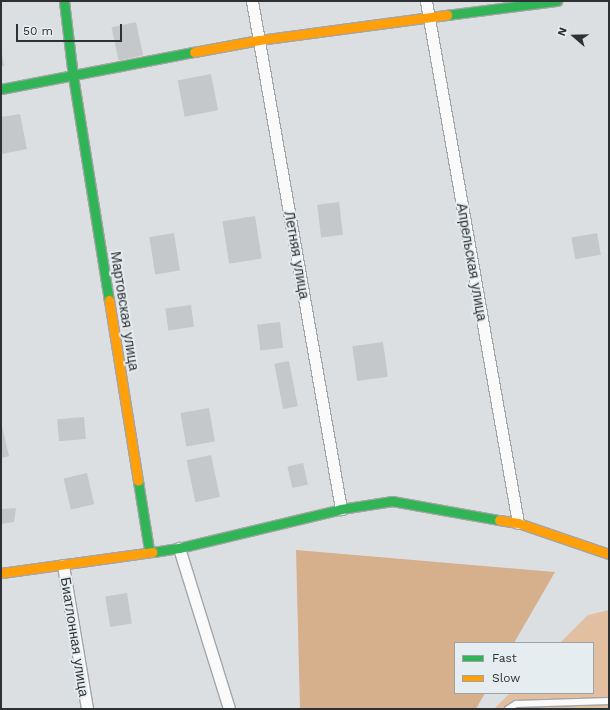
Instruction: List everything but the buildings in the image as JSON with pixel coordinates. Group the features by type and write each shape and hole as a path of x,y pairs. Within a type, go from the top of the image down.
{"street":[{"name":"Мартовская улица","path":"64,1 73,76 150,550"},
{"name":"Летняя улица","path":"252,1 341,509"},
{"name":"Апрельская улица","path":"426,1 518,523"},
{"path":"1,89 259,40 430,19 557,1"},
{"path":"1,573 64,565 150,550 179,548 341,509 392,501 518,523 609,554"},
{"path":"179,548 229,709"},
{"name":"Биатлонная улица","path":"64,565 87,709"}],"lane":[{"path":"508,709 516,704 609,701"}],"shaded area":[{"path":"296,550 555,572 515,642 454,642 454,694 484,694 476,709 300,709"},
{"path":"609,610 609,709 494,709 509,694 594,694 594,642 561,642 588,615"}],"traffic: fast":[{"path":"64,1 73,76 109,300"},
{"path":"447,15 557,1"},
{"path":"1,89 194,52"},
{"path":"138,481 149,550"},
{"path":"153,552 179,548 341,509 392,501 499,520"}],"traffic: slow":[{"path":"194,52 259,40 447,15"},
{"path":"109,300 138,481"},
{"path":"499,520 518,523 609,554"},
{"path":"1,573 153,552"}]}
